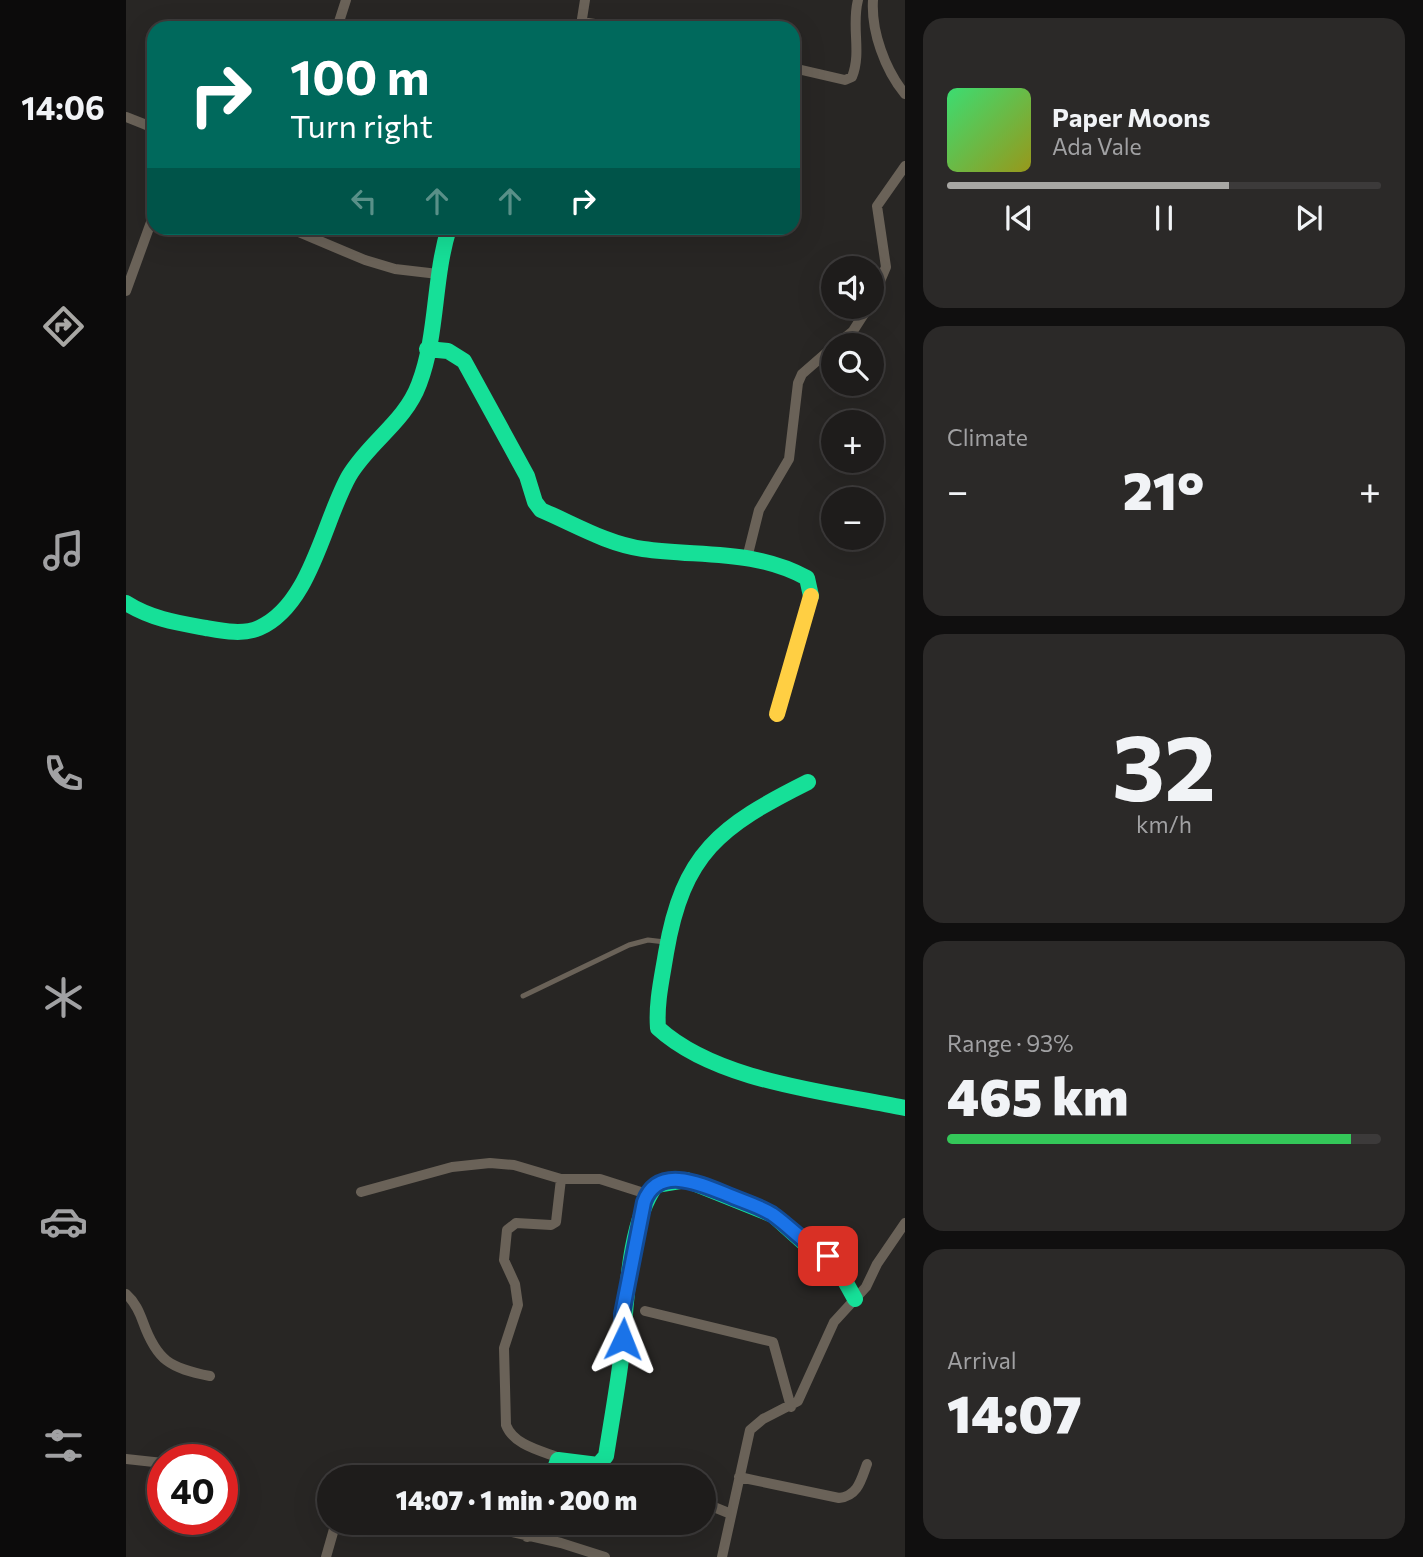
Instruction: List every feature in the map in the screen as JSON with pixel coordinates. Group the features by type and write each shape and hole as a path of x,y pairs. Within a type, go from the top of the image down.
{"street":[{"path":"339,21 345,0"},
{"path":"580,21 585,0"},
{"path":"800,70 845,80 852,77 857,51 854,28 858,0"},
{"path":"873,0 872,21 895,80 905,94"},
{"path":"126,117 147,125"},
{"path":"884,274 887,267 877,206 905,166"},
{"path":"126,291 147,233"},
{"path":"306,235 365,260 395,269 438,274"},
{"path":"126,604 154,619 224,631 250,630 270,622 300,586 350,474 409,407 420,382 447,235"},
{"path":"427,349 448,351 464,361 527,476 534,502 541,510 631,546 747,558 795,570 807,578 811,586 777,714"},
{"path":"747,558 759,510 789,458 798,383 802,374 821,357"},
{"path":"808,782 757,807 712,842 695,861 674,904 657,1018 658,1028 672,1042 757,1077 905,1108"},
{"path":"361,1192 471,1163 514,1165 561,1179 600,1179 647,1194"},
{"path":"561,1179 556,1222 551,1225 516,1223 507,1230 504,1260 515,1284 518,1305 504,1348 506,1425 509,1434 522,1443 562,1458 598,1465 606,1456 622,1349 622,1314 647,1194 665,1181 685,1180 773,1215 810,1248 834,1261 855,1299"},
{"path":"722,1557 750,1430 763,1419 791,1407 804,1391 834,1322 866,1287 877,1264 905,1223"},
{"path":"126,1294 138,1309 158,1355 186,1371 210,1376"},
{"path":"645,1311 773,1342 777,1347 791,1407"},
{"path":"126,1458 147,1461"},
{"path":"556,1465 562,1458"},
{"path":"739,1477 839,1498 848,1497 858,1486 867,1464"},
{"path":"716,1508 731,1514"},
{"path":"326,1557 332,1535"},
{"path":"519,1535 604,1557"}],"lane":[{"path":"523,996 629,945 648,940 667,942"}],"traffic: fast":[{"path":"126,603 165,620 240,632 259,628 277,617 291,601 314,561 349,476 405,410 419,384 429,346 447,235"},
{"path":"427,349 448,351 464,361 527,476 535,502 541,510 604,538 643,549 767,562 807,578 811,596"},
{"path":"808,782 751,813 729,829 710,846 695,867 673,919 660,990 658,1028 682,1046 742,1073 809,1090 905,1108"},
{"path":"598,1465 606,1456 621,1359 633,1245 646,1202 656,1185 686,1180 773,1215 803,1242 834,1261 855,1299"},
{"path":"556,1465 558,1460 598,1465"}],"traffic: slow":[{"path":"777,714 811,596"}],"route":[{"path":"623,1339 622,1314 644,1202 651,1189 665,1181 685,1180 700,1184 758,1207 773,1215 810,1248 828,1256"}]}
